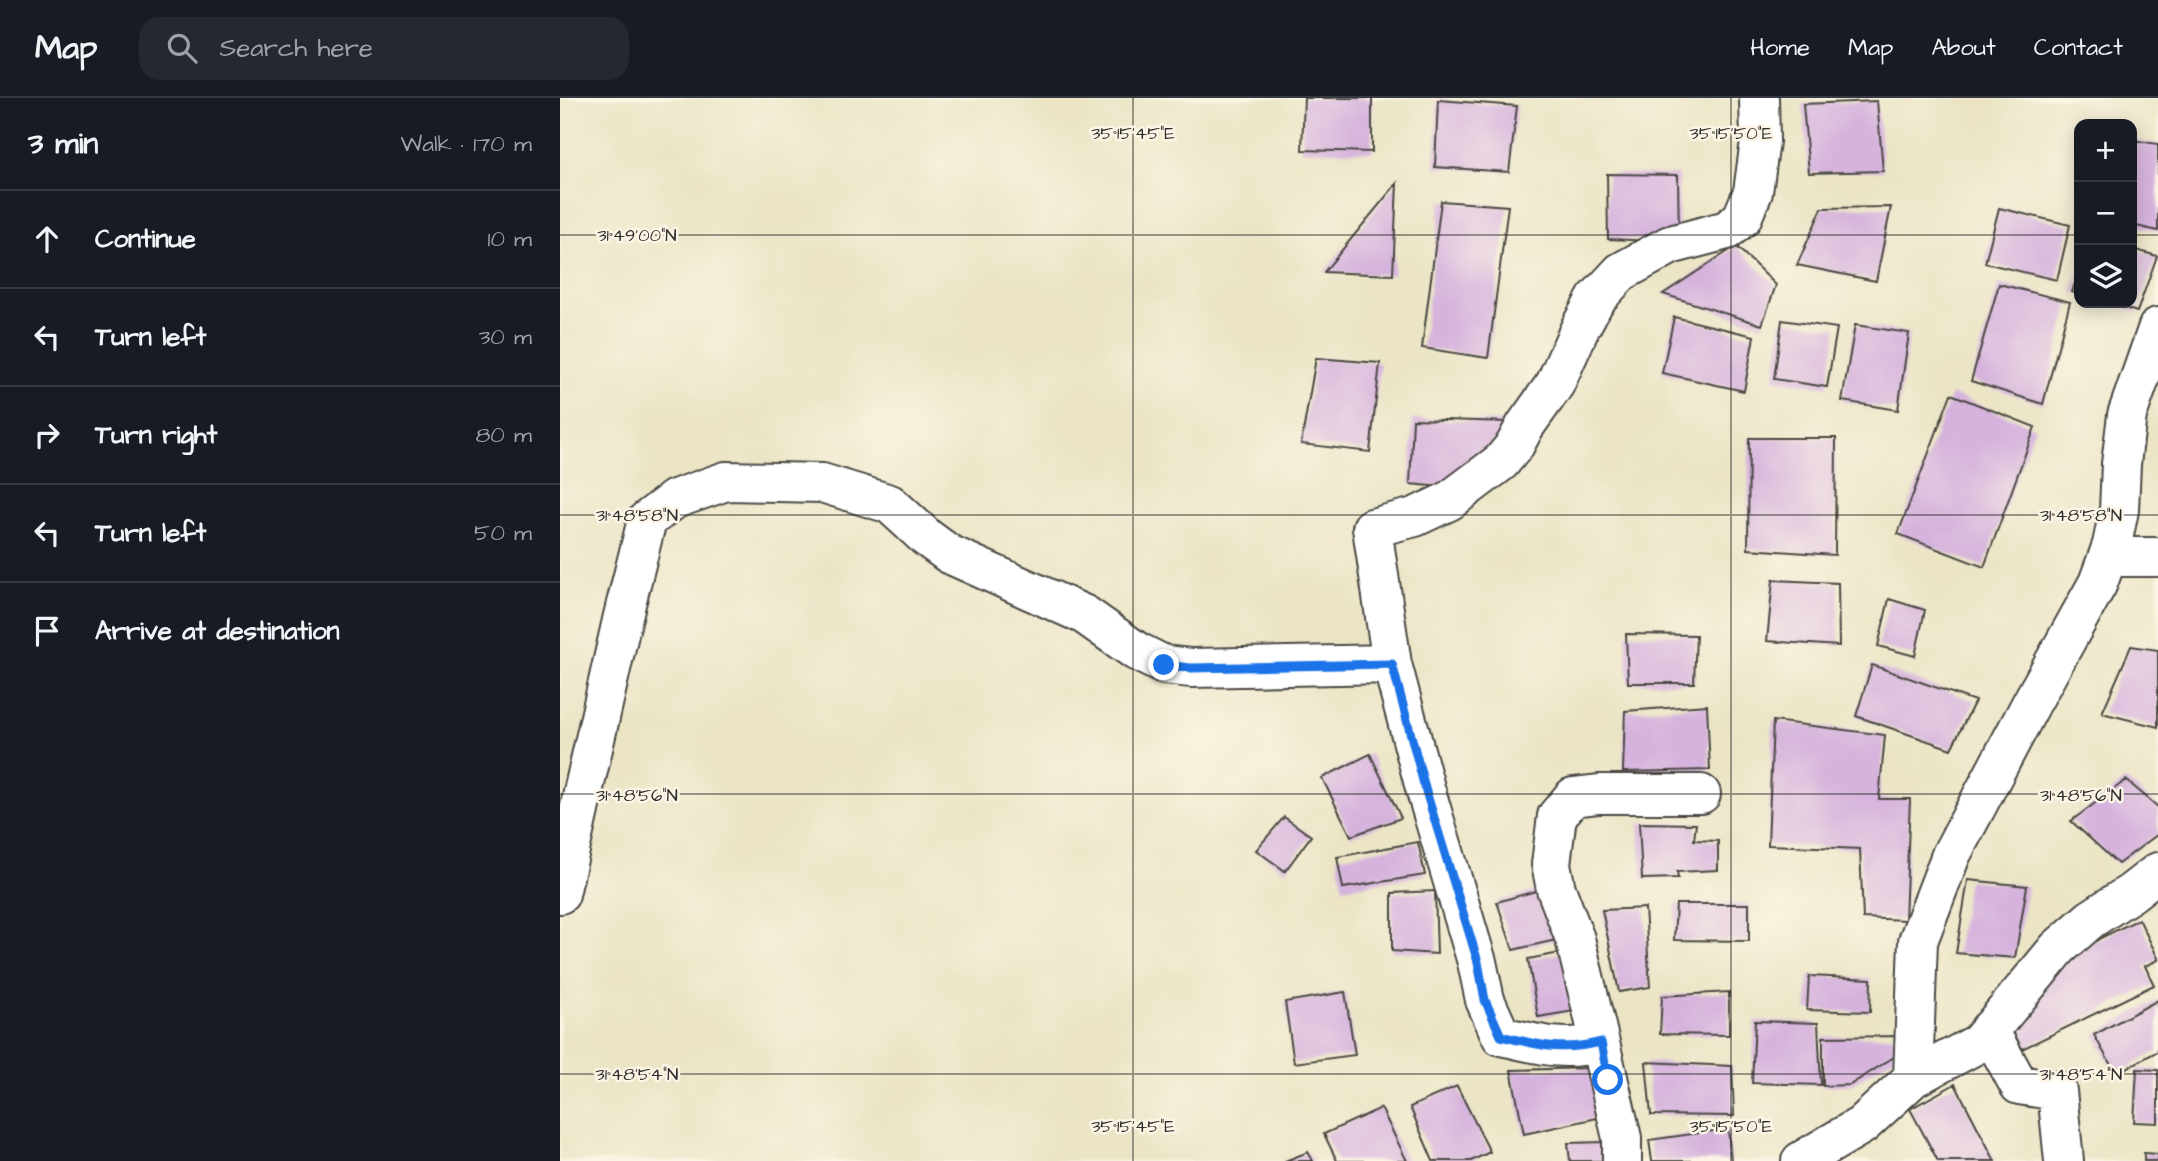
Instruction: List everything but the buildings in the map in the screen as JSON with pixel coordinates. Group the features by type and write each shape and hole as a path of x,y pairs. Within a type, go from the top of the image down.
{"street":[{"path":"1601,1042 1577,1048 1555,1047 1501,1036 1485,1000 1478,962 1425,788 1392,664 1372,528 1415,517 1439,506 1501,462 1555,384 1596,299 1621,272 1670,245 1727,230 1742,218 1753,192 1760,141 1759,98"},
{"path":"1913,1078 1918,941 1951,855 2098,583 2112,545 2119,510 2127,415 2158,327"},
{"path":"560,894 623,616 648,520 674,499 726,481 822,483 890,504 949,554 1085,615 1136,651 1164,665 1191,668 1392,664"},
{"path":"2108,557 2158,557"},
{"path":"1622,1161 1622,1138 1601,1042 1575,939 1556,889 1551,864 1557,816 1573,797 1599,794 1701,794"},
{"path":"1801,1161 1862,1125 1913,1078 1979,1042 2058,948 2091,919 2158,872"},
{"path":"1989,1030 2019,1085 2057,1091 2064,1161"}],"route":[{"path":"1164,665 1191,668 1392,664 1425,788 1478,962 1485,1000 1494,1023 1501,1036 1542,1045 1577,1048 1601,1042 1608,1080"}]}
